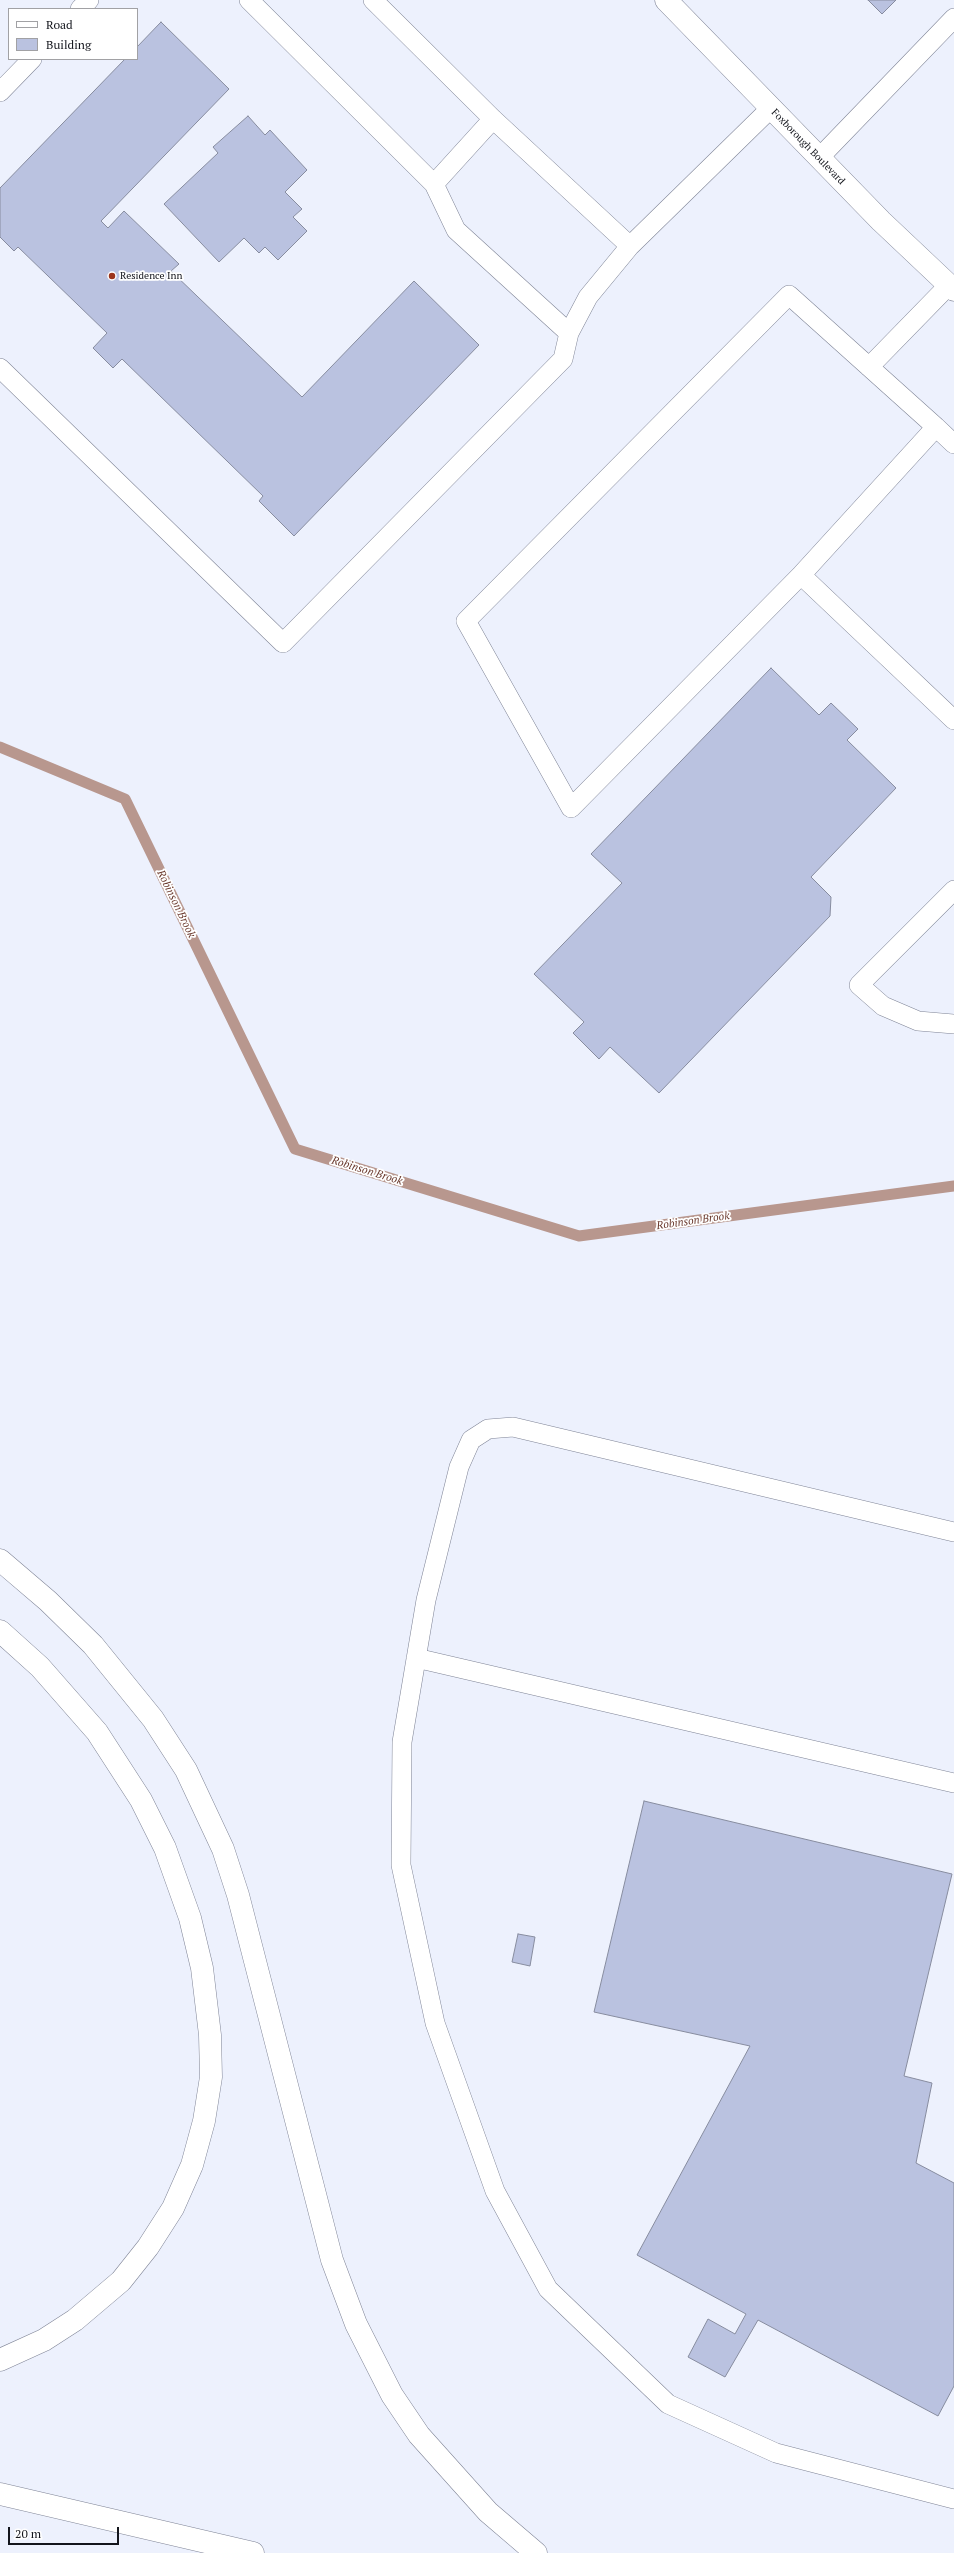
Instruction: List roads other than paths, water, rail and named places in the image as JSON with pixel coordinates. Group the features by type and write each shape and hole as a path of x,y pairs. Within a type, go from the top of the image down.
{"main road":[{"name":"Foxborough Boulevard","path":"666,0 819,158 951,288"},
{"path":"0,1560 48,1601 93,1645 144,1707 186,1770 223,1849 238,1895 332,2260 356,2324 392,2395 419,2435 488,2512 536,2553"},
{"path":"0,1631 40,1667 97,1732 134,1787 165,1848 190,1918 202,1968 208,2012 211,2077 204,2121 192,2164 173,2208 148,2247 121,2281 75,2320 44,2340 0,2360"},
{"path":"0,2494 253,2553"}],"lane":[{"path":"81,8 89,0"},
{"path":"249,0 434,184 456,230 569,333"},
{"path":"373,0 493,119 630,246"},
{"path":"819,158 954,18"},
{"path":"0,92 31,60"},
{"path":"0,368 284,643 563,359 569,333 588,297 630,246 771,108"},
{"path":"434,184 493,119"},
{"path":"869,367 951,288"},
{"path":"936,427 801,575 571,808 466,621 789,295 936,427 954,444"},
{"path":"801,575 954,720"},
{"path":"954,890 859,985 883,1006 918,1021 954,1024"},
{"path":"954,1532 513,1427 488,1429 471,1440 459,1467 426,1600 402,1742 401,1865 435,2023 495,2191 548,2289 668,2404 776,2453 954,2499"},
{"path":"416,1658 954,1783"}],"waterway":[{"name":"Robinson Brook","path":"0,747 125,799 295,1149 579,1236 954,1186"}],"place":[{"name":"Residence Inn","path":"112,276"}]}
